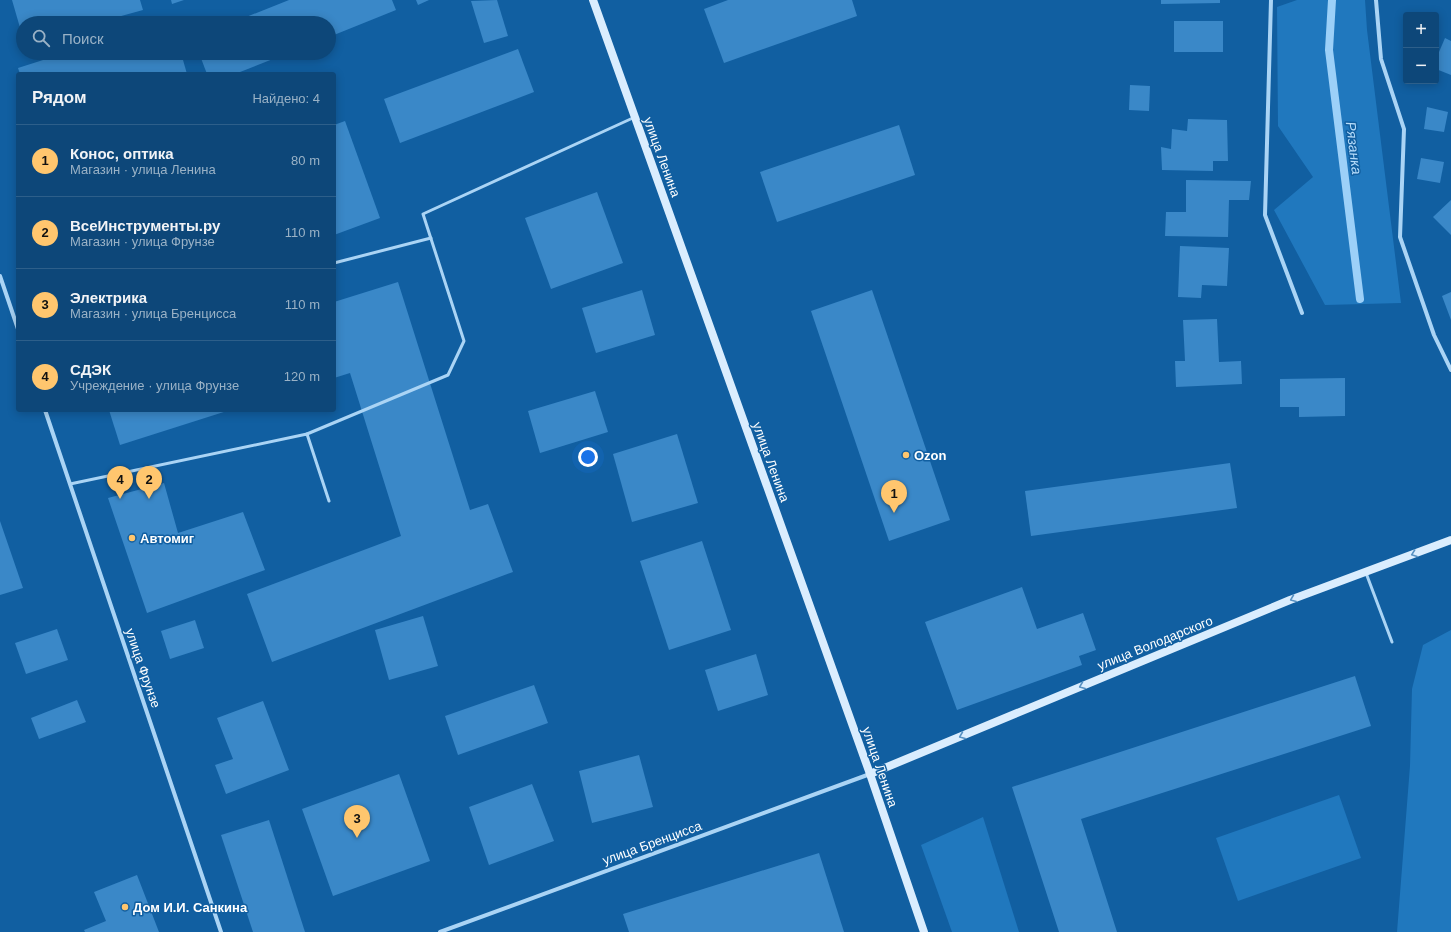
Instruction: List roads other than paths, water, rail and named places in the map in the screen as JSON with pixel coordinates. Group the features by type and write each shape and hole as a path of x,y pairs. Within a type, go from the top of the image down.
{"main road":[{"name":"улица Ленина","path":"593,0 870,774 924,932"},
{"name":"улица Володарского","path":"870,774 1290,600 1451,540"}],"street":[{"path":"1271,0 1265,215 1302,313"},
{"path":"1376,0 1381,59 1404,129 1400,237 1434,335 1451,370"},
{"path":"0,276 16,323"},
{"name":"улица Фрунзе","path":"46,412 221,932"},
{"name":"улица Бренцисса","path":"440,932 870,774"}],"lane":[{"path":"70,484 307,434 448,376 464,341 423,214 635,117"},
{"path":"336,262 431,238"},
{"path":"307,434 329,501"},
{"path":"1365,571 1392,642"}],"waterway":[{"name":"Рязанка","path":"1332,0 1329,50 1360,299"}],"place":[{"name":"Ozon","path":"906,455"},
{"name":"СДЭК","path":"120,499"},
{"name":"ВсеИнструменты.ру","path":"149,499"},
{"name":"Конос, оптика","path":"894,513"},
{"name":"Автомиг","path":"132,538"},
{"name":"Электрика","path":"357,838"},
{"name":"Дом И.И. Санкина","path":"125,907"}]}
